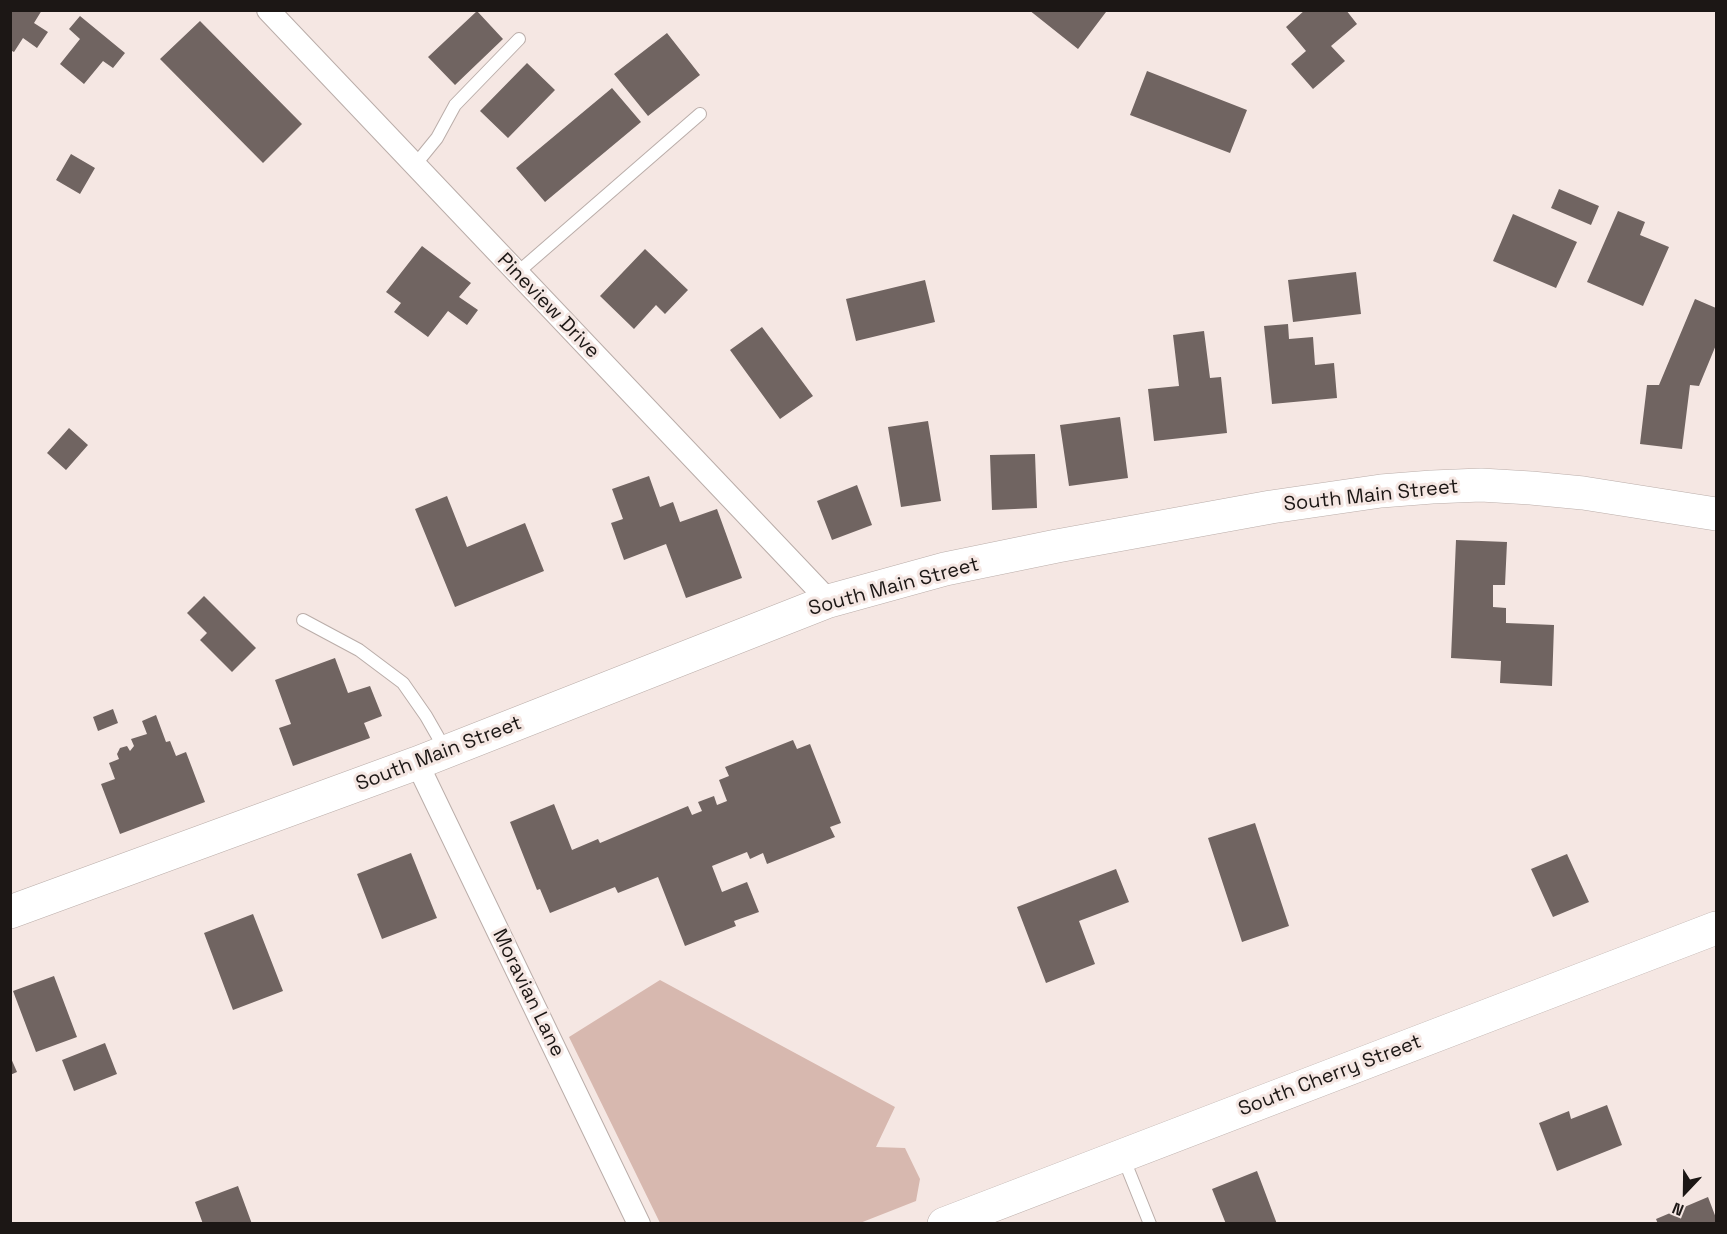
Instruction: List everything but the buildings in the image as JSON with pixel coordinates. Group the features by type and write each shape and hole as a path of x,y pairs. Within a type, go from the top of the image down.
{"main road":[{"name":"South Main Street","path":"10,912 432,758 829,601 945,570 1057,546 1271,507 1381,491 1481,485 1531,488 1716,514"},
{"name":"South Cherry Street","path":"944,1224 1716,928"}],"street":[{"name":"Pineview Drive","path":"268,10 829,601"},
{"name":"Moravian Lane","path":"432,758 639,1224"}],"lane":[{"path":"415,165 437,138 455,105 519,39"},
{"path":"517,273 700,114"},
{"path":"303,620 359,650 403,683 426,716 432,758"},
{"path":"1122,1155 1150,1224"}],"shaded area":[{"path":"660,980 895,1107 876,1147 905,1148 920,1179 916,1201 860,1223 660,1223 569,1037"}]}
